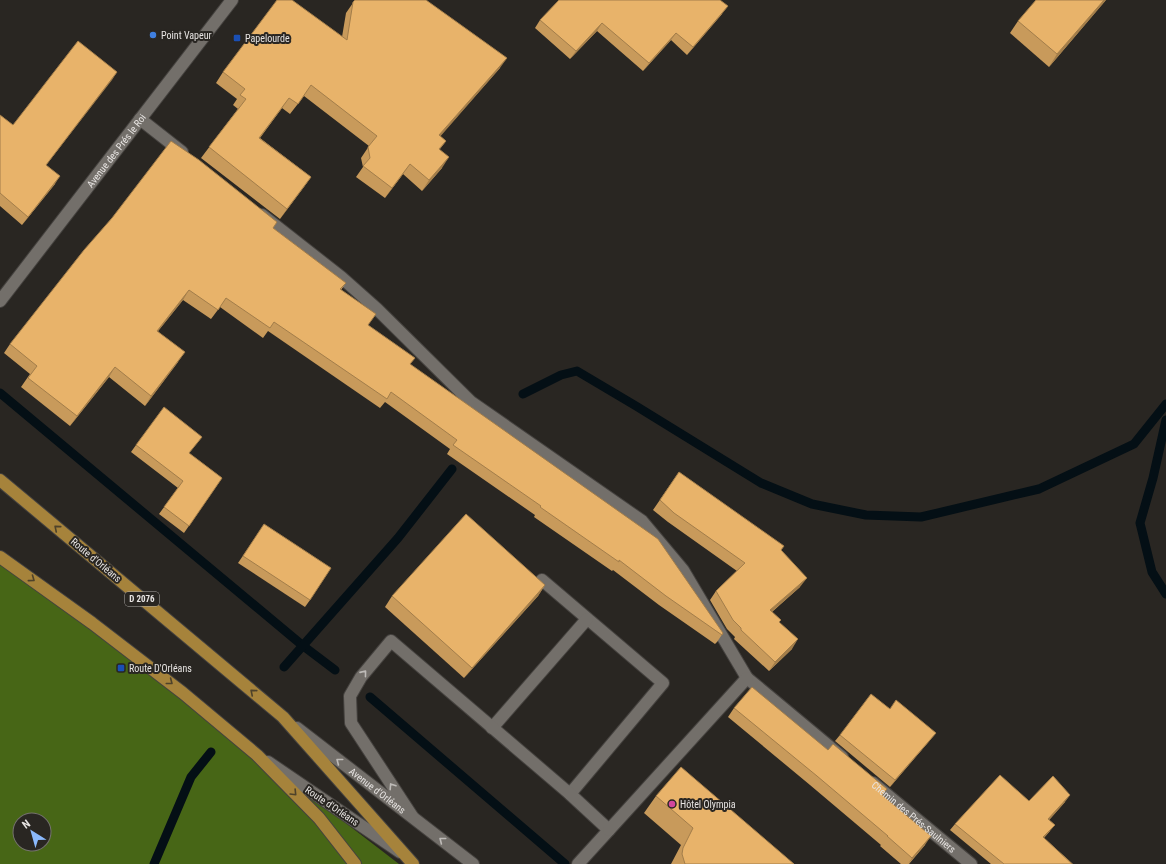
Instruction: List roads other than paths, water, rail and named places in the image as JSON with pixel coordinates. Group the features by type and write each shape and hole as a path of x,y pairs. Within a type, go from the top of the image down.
{"main road":[{"name":"Avenue des Prés le Roi","path":"0,300 232,0"},
{"path":"140,119 190,159"},
{"path":"253,208 341,277 377,308 471,402 642,521 682,570 747,678 850,764"},
{"name":"Route d'Orléans","path":"0,480 283,717"},
{"name":"Route d'Orléans","path":"0,557 86,618 183,693 258,755 410,860"},
{"path":"542,580 663,683 570,794"},
{"path":"492,728 587,619"},
{"path":"414,818 351,723 350,696 360,677 391,641 570,794 609,830"},
{"path":"578,864 747,678"},
{"name":"Avenue d'Orléans","path":"283,717 473,864"},
{"name":"D 2076","path":"283,717 410,860"},
{"name":"Route d'Orléans","path":"258,755 319,818 355,864"},
{"name":"Chemin des Prés-Saulniers","path":"862,774 971,864"}],"waterway":[{"path":"523,394 561,375 577,371 761,483 812,504 866,515 921,517 1039,489 1134,444 1166,404"},
{"path":"0,393 302,645 335,670"},
{"path":"1166,420 1153,478 1140,523 1152,572 1166,594"},
{"path":"284,667 398,538 452,469"},
{"path":"370,697 565,864"},
{"path":"154,864 191,777 211,752"}],"place":[{"name":"Point Vapeur","path":"153,35"},
{"name":"Papelourde","path":"237,38"},
{"name":"Route D'Orléans","path":"121,668"},
{"name":"Hôtel Olympia","path":"672,804"}]}
